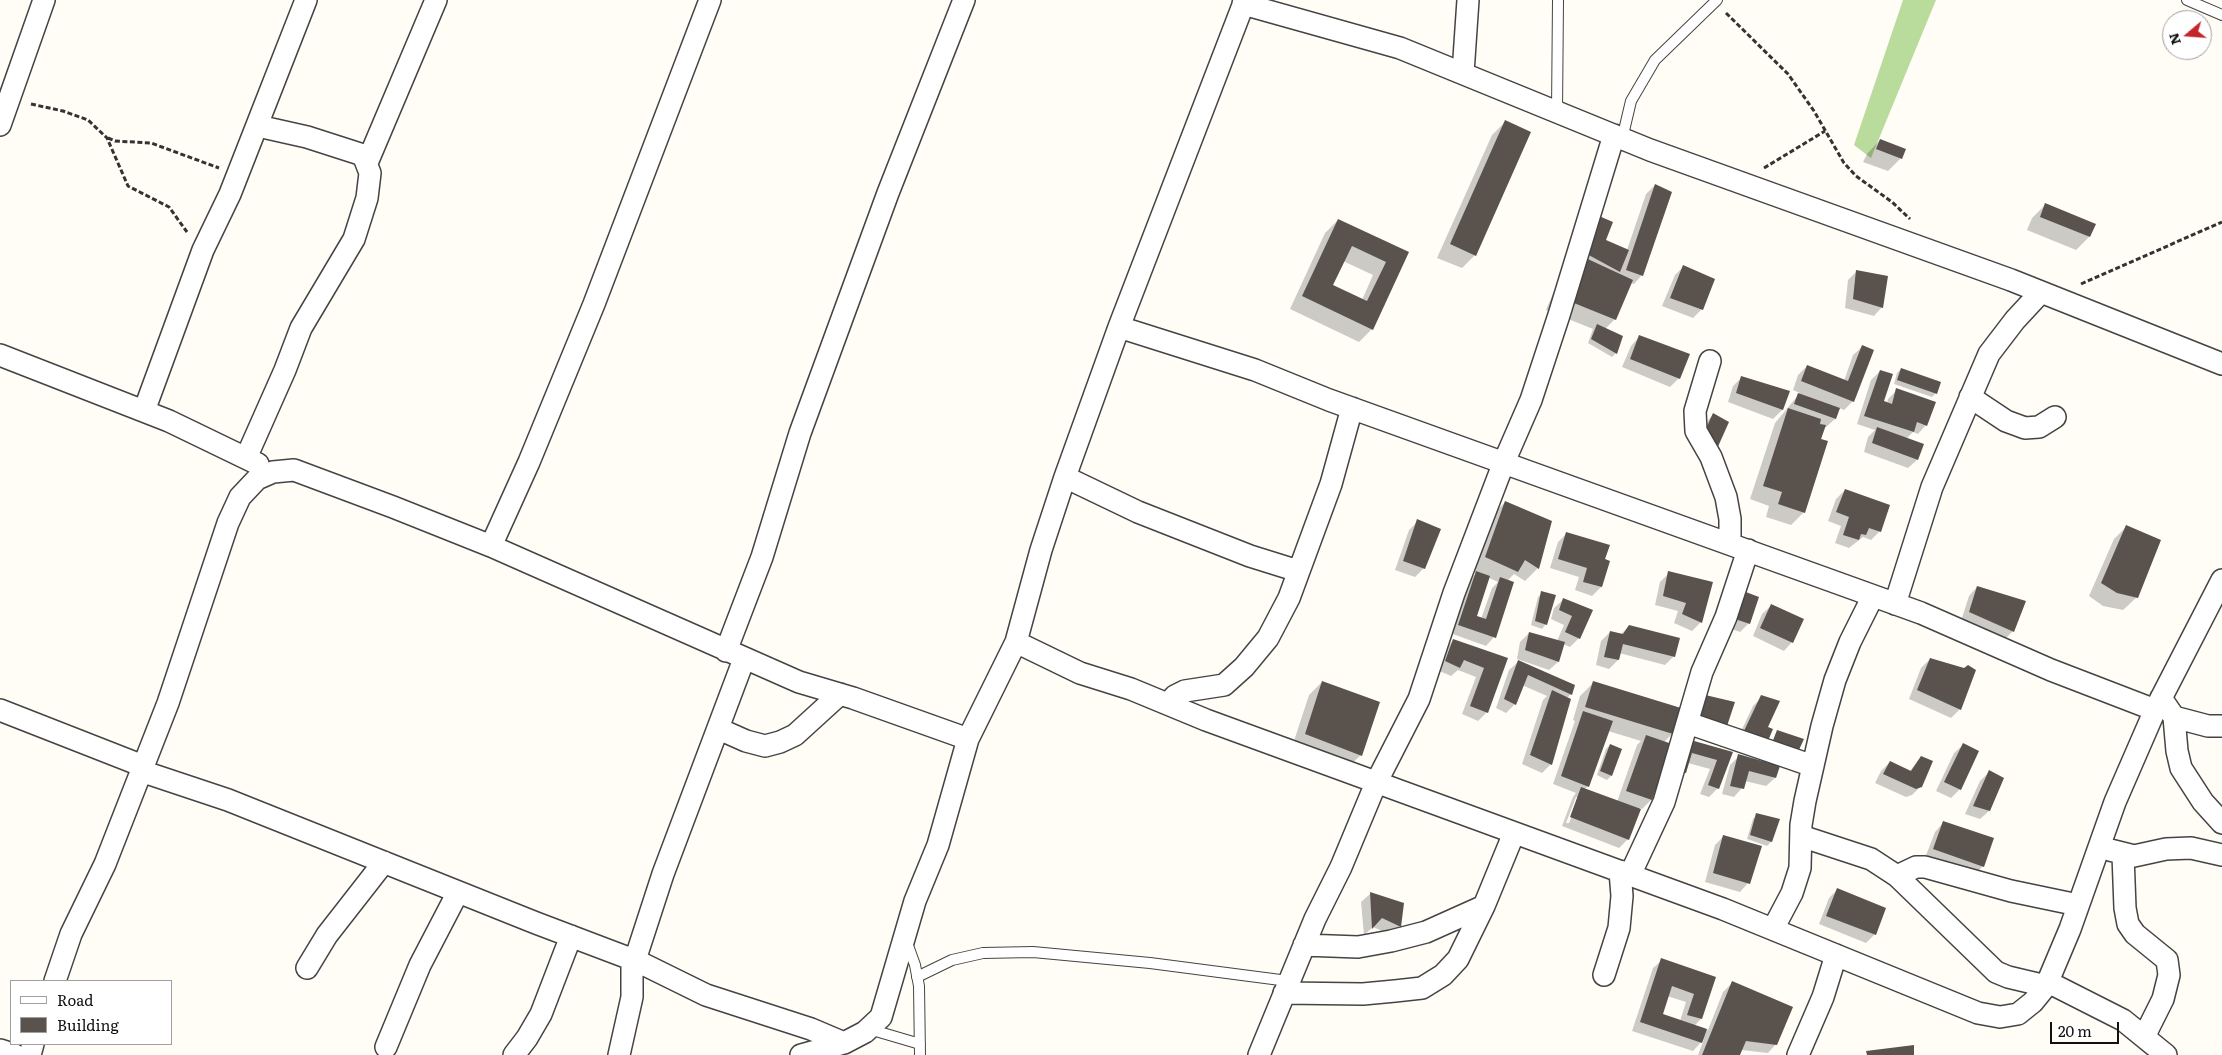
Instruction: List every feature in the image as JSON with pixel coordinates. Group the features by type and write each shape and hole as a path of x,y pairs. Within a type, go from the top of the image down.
{"street":[{"path":"0,125 44,0"},
{"path":"144,411 203,250 258,126 306,0"},
{"path":"367,163 436,0"},
{"path":"619,1055 632,997 633,960 663,874 719,729 735,655 762,556 800,433 864,257 964,0"},
{"path":"1463,73 1468,0"},
{"path":"491,546 529,462 594,304 709,1"},
{"path":"801,1055 844,1042 868,1029 881,1018 915,902 938,845 968,739 1016,642 1041,550 1065,478 1119,327 1244,2 1400,48 1618,137 2047,294 2222,364"},
{"path":"246,458 285,370 301,328 354,239 367,198 370,172 363,155 334,144 258,126"},
{"path":"1259,1055 1286,987 1341,867 1376,783 1419,699 1454,593 1504,462 1531,400 1618,137"},
{"path":"1895,604 1932,487 1989,354 2015,320 2047,294"},
{"path":"1119,327 1255,370 1352,408 1920,613 2051,670 2163,708 2208,726 2222,726"},
{"path":"0,355 169,421 274,472"},
{"path":"1604,975 1619,928 1625,873 1664,802 1702,672 1726,617 1739,547 1730,519 1726,497 1710,457 1696,431 1695,412 1710,361"},
{"path":"1970,397 2006,421 2025,428 2039,427 2055,417"},
{"path":"1168,704 1175,696 1185,692 1224,685 1244,667 1268,638 1289,598 1331,484 1352,408"},
{"path":"55,980 72,934 105,864 168,702 228,523 240,497 257,479 274,472 294,470 491,546 800,682 968,739"},
{"path":"1065,478 1138,512 1242,553 1298,571"},
{"path":"1016,642 1080,672 1131,689 1376,783 1625,873 1773,929 1978,1013 2000,1018 2018,1014 2033,1002 2047,984 2099,846 2222,580"},
{"path":"1773,929 1792,893 1800,868 1805,801 1836,680 1850,642 1872,596"},
{"path":"719,729 746,741 765,746 780,742 802,729 840,694"},
{"path":"2163,708 2181,768 2203,802 2222,823"},
{"path":"0,710 142,768 228,800 633,960 706,995 811,1029 844,1042"},
{"path":"1688,723 1813,766"},
{"path":"1286,987 1364,994 1422,988 1443,975 1458,958 1484,906 1514,833"},
{"path":"1801,836 1871,858 1897,876 1996,972 2047,984 2124,1020 2166,1055"},
{"path":"2099,846 2123,855 2134,856 2166,849 2191,848 2222,855"},
{"path":"2123,855 2125,908 2128,924 2135,934 2167,960 2169,975 2163,999 2144,1037"},
{"path":"307,968 327,935 384,862"},
{"path":"1897,876 1916,867 1925,867 2011,891 2078,905"},
{"path":"386,1047 420,965 458,892"},
{"path":"1304,946 1358,947 1391,941 1426,932 1484,906"},
{"path":"514,1055 527,1038 541,1014 571,936"},
{"path":"1798,1055 1822,997 1836,955"},
{"path":"0,1050 15,1055"}],"lane":[{"path":"1557,112 1558,0"},
{"path":"2187,0 2222,15"},
{"path":"1618,137 1631,101 1655,60 1716,1"},
{"path":"905,938 917,977 920,1055"},
{"path":"917,977 952,960 983,953 1033,952 1150,963 1286,987"},
{"path":"868,1029 920,1044"}],"path":[{"path":"1716,1 1788,74 1814,111 1844,163 1856,176 1892,202 1910,220"},
{"path":"9,100 63,111 88,120 107,138 115,141 151,143 238,174"},
{"path":"1738,182 1825,130"},
{"path":"107,138 128,186 169,207 203,250"},
{"path":"2047,294 2222,222"}],"green space":[{"path":"1903,0 1936,0 1871,158 1854,145"}],"building":[{"path":"1505,120 1531,132 1476,256 1450,244"},
{"path":"1880,139 1906,149 1902,159 1876,149"},
{"path":"1655,184 1672,192 1643,276 1626,270"},
{"path":"2045,203 2096,224 2090,237 2040,217"},
{"path":"1599,216 1613,222 1606,240 1629,250 1620,272 1574,247"},
{"path":"1338,219 1409,252 1373,330 1302,296","holes":["1352,246 1386,262 1367,301 1333,285"]},
{"path":"1577,254 1633,280 1616,320 1559,297"},
{"path":"1683,265 1715,279 1703,310 1670,298"},
{"path":"1856,270 1888,276 1883,308 1853,299"},
{"path":"1597,324 1623,336 1617,354 1591,339"},
{"path":"1639,335 1690,354 1680,379 1630,359"},
{"path":"1862,345 1874,350 1854,402 1801,381 1807,365 1848,381"},
{"path":"1901,368 1941,382 1937,394 1897,380"},
{"path":"1880,370 1893,374 1884,401 1892,404 1896,388 1936,402 1927,426 1917,422 1914,432 1864,416"},
{"path":"1741,376 1790,391 1783,410 1736,393"},
{"path":"1798,393 1840,408 1836,419 1794,404"},
{"path":"1788,408 1821,419 1820,424 1826,425 1821,439 1828,441 1805,513 1778,504 1782,492 1763,486"},
{"path":"1713,413 1729,422 1716,451 1700,442"},
{"path":"1877,427 1924,444 1918,460 1872,443"},
{"path":"1845,489 1890,505 1881,532 1869,528 1866,535 1861,534 1859,540 1843,535 1849,517 1836,512"},
{"path":"1505,501 1552,521 1539,569 1525,560 1518,572 1485,557"},
{"path":"1417,519 1441,529 1425,569 1403,561"},
{"path":"2126,525 2161,540 2138,598 2117,593 2101,583"},
{"path":"1566,532 1610,545 1605,559 1610,561 1602,587 1583,582 1587,568 1558,559"},
{"path":"1476,571 1490,576 1477,616 1486,619 1500,577 1514,582 1496,638 1458,625"},
{"path":"1668,571 1713,582 1702,623 1682,614 1686,603 1663,596"},
{"path":"1730,586 1759,597 1750,624 1720,614"},
{"path":"1977,586 2026,601 2014,632 1969,612"},
{"path":"1541,591 1556,595 1547,625 1535,621"},
{"path":"1563,598 1593,610 1580,639 1565,632 1572,616 1559,610"},
{"path":"1771,604 1804,619 1793,643 1760,628"},
{"path":"1629,625 1680,638 1675,657 1623,644 1619,660 1604,657 1610,631 1623,634"},
{"path":"1529,632 1565,642 1559,662 1525,650"},
{"path":"1453,639 1508,658 1488,713 1470,706 1484,668 1464,660 1460,668 1445,661"},
{"path":"1930,658 1964,668 1968,665 1976,670 1961,710 1917,690"},
{"path":"1518,660 1575,685 1572,695 1528,675 1516,705 1504,699"},
{"path":"1322,681 1380,702 1362,756 1305,734"},
{"path":"1593,681 1681,708 1673,734 1585,707"},
{"path":"1552,690 1571,699 1552,765 1530,755"},
{"path":"1701,694 1735,702 1727,726 1697,717"},
{"path":"1761,695 1780,701 1768,727 1773,729 1767,743 1743,733"},
{"path":"1583,711 1613,721 1589,787 1561,776"},
{"path":"1777,730 1804,739 1798,752 1772,743"},
{"path":"1646,735 1672,744 1652,800 1626,791"},
{"path":"1687,739 1733,752 1719,789 1708,785 1717,760 1692,753 1686,773 1677,772"},
{"path":"1963,743 1979,751 1961,790 1944,782"},
{"path":"1610,744 1622,749 1612,776 1600,771"},
{"path":"1738,754 1780,766 1776,778 1749,771 1744,789 1730,786"},
{"path":"1921,756 1933,761 1922,787 1916,789 1883,774 1890,761 1911,771"},
{"path":"1989,770 2004,778 1990,811 1973,806"},
{"path":"1581,787 1641,809 1629,840 1570,817"},
{"path":"1756,813 1780,819 1772,842 1750,835"},
{"path":"1943,821 1994,838 1984,867 1933,849"},
{"path":"1723,835 1762,846 1750,884 1713,873"},
{"path":"1837,888 1886,908 1876,935 1826,916"},
{"path":"1370,892 1404,903 1401,927 1382,918 1372,929"},
{"path":"1661,958 1716,977 1702,1019 1687,1015 1694,994 1672,986 1663,1014 1707,1029 1702,1043 1640,1022"},
{"path":"1732,981 1793,1007 1777,1045 1746,1041 1740,1055 1702,1055"},
{"path":"1914,1045 1914,1055 1867,1055 1866,1051"}]}
